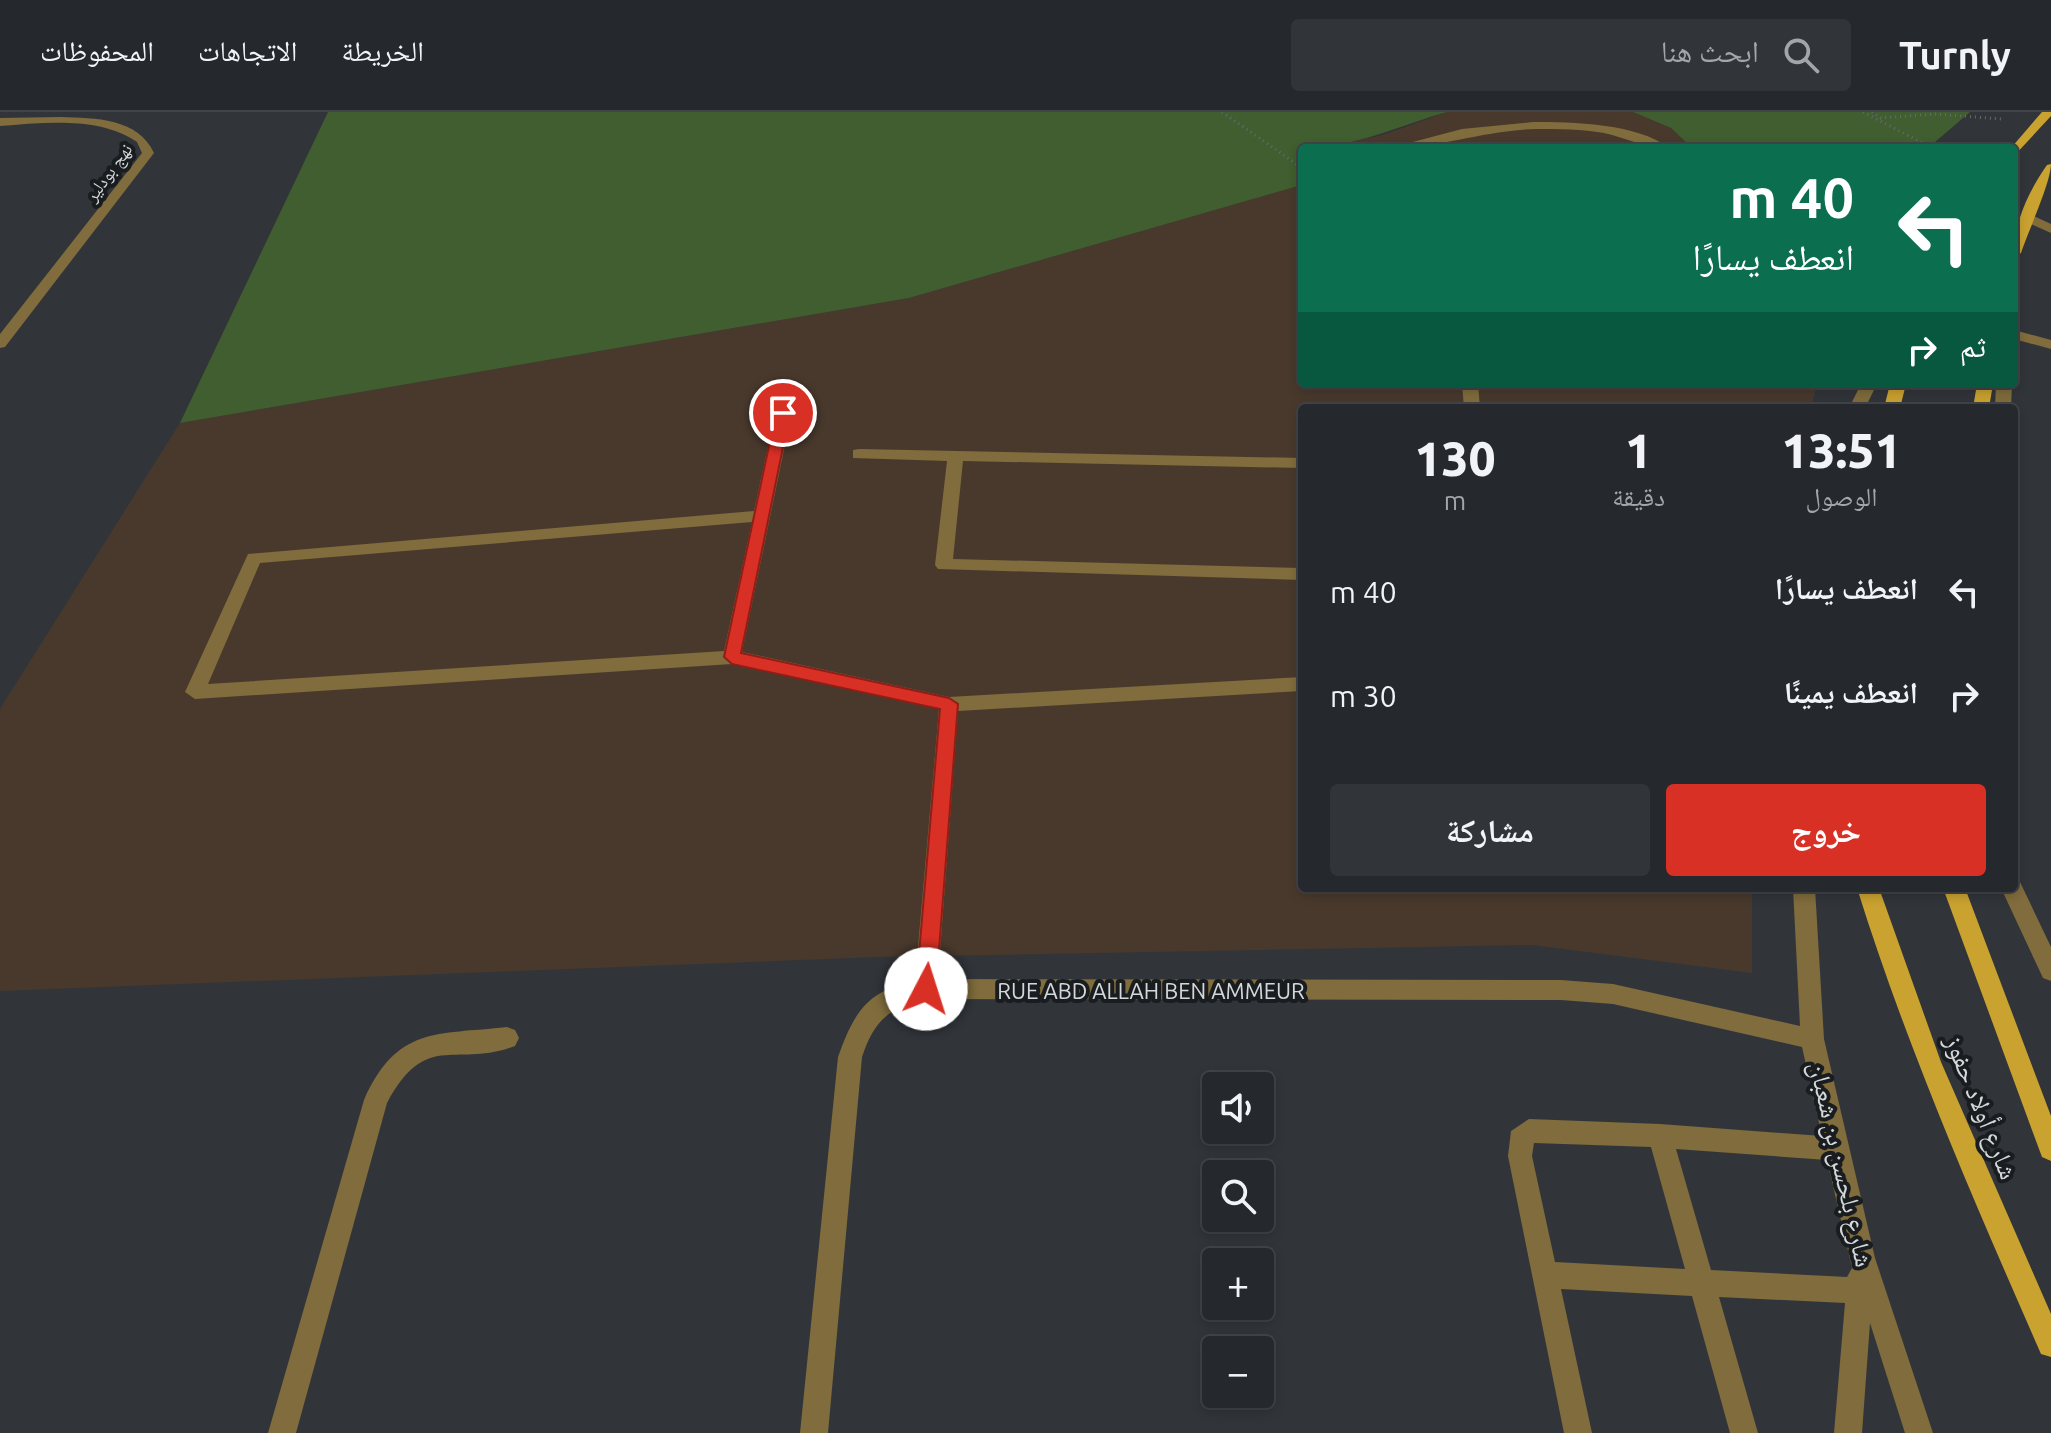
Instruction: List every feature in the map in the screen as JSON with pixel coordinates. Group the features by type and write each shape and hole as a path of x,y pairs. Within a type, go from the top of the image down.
{"main road":[{"path":"2018,147 2048,112"},
{"path":"2018,242 2036,191 2051,168"},
{"name":"شارع أولاد حفوز","path":"1869,892 1881,932 1976,1178 2051,1344"},
{"name":"شارع أولاد حفوز","path":"1955,892 2051,1149"}],"street":[{"path":"1411,144 1510,117 1556,112 1616,121 1649,135 1659,144"},
{"name":"نهج بودلير","path":"0,122 79,118 109,120 139,132 147,141 148,153 0,344"},
{"path":"2027,217 2051,229"},
{"path":"2018,335 2051,345"},
{"path":"732,657 789,387"},
{"path":"859,454 1298,463"},
{"path":"956,455 944,565 1298,574"},
{"path":"761,516 254,558 195,692 732,657 949,704 1298,684"},
{"path":"926,989 949,704"},
{"name":"شارع بلحسن بن شعبان","path":"1804,892 1812,1039 1862,1258 1919,1433"},
{"path":"2014,892 2051,971"},
{"name":"RUE ABD ALLAH BEN AMMEUR","path":"814,1433 850,1057 860,1028 874,1007 892,995 926,989 1561,990 1613,994 1812,1039"},
{"path":"282,1433 376,1100 393,1069 419,1048 507,1038"},
{"path":"1578,1433 1544,1275 1520,1139 1529,1131 1660,1136 1837,1149"},
{"path":"1660,1136 1744,1433"},
{"path":"1848,1433 1862,1258"},
{"path":"1544,1275 1859,1291"}],"path":[{"path":"1222,112 1298,165"},
{"path":"1863,112 1881,118 1935,114 2038,122"},
{"path":"1872,112 1925,144"}],"shaded area":[{"path":"1447,112 1633,112 1671,128 1688,144 1341,144 1383,135"},
{"path":"1298,180 1298,388 1816,388 1812,404 1298,404 1298,892 1752,892 1752,973 1532,945 877,957 0,991 0,709 180,423 909,298 1297,186"}],"green space":[{"path":"328,112 1447,112 1340,144 1298,144 1298,186 909,298 180,423"},
{"path":"1633,112 1970,112 1933,144 1688,144 1671,128"}],"route":[{"path":"783,413 732,657 949,704 926,989"}]}
